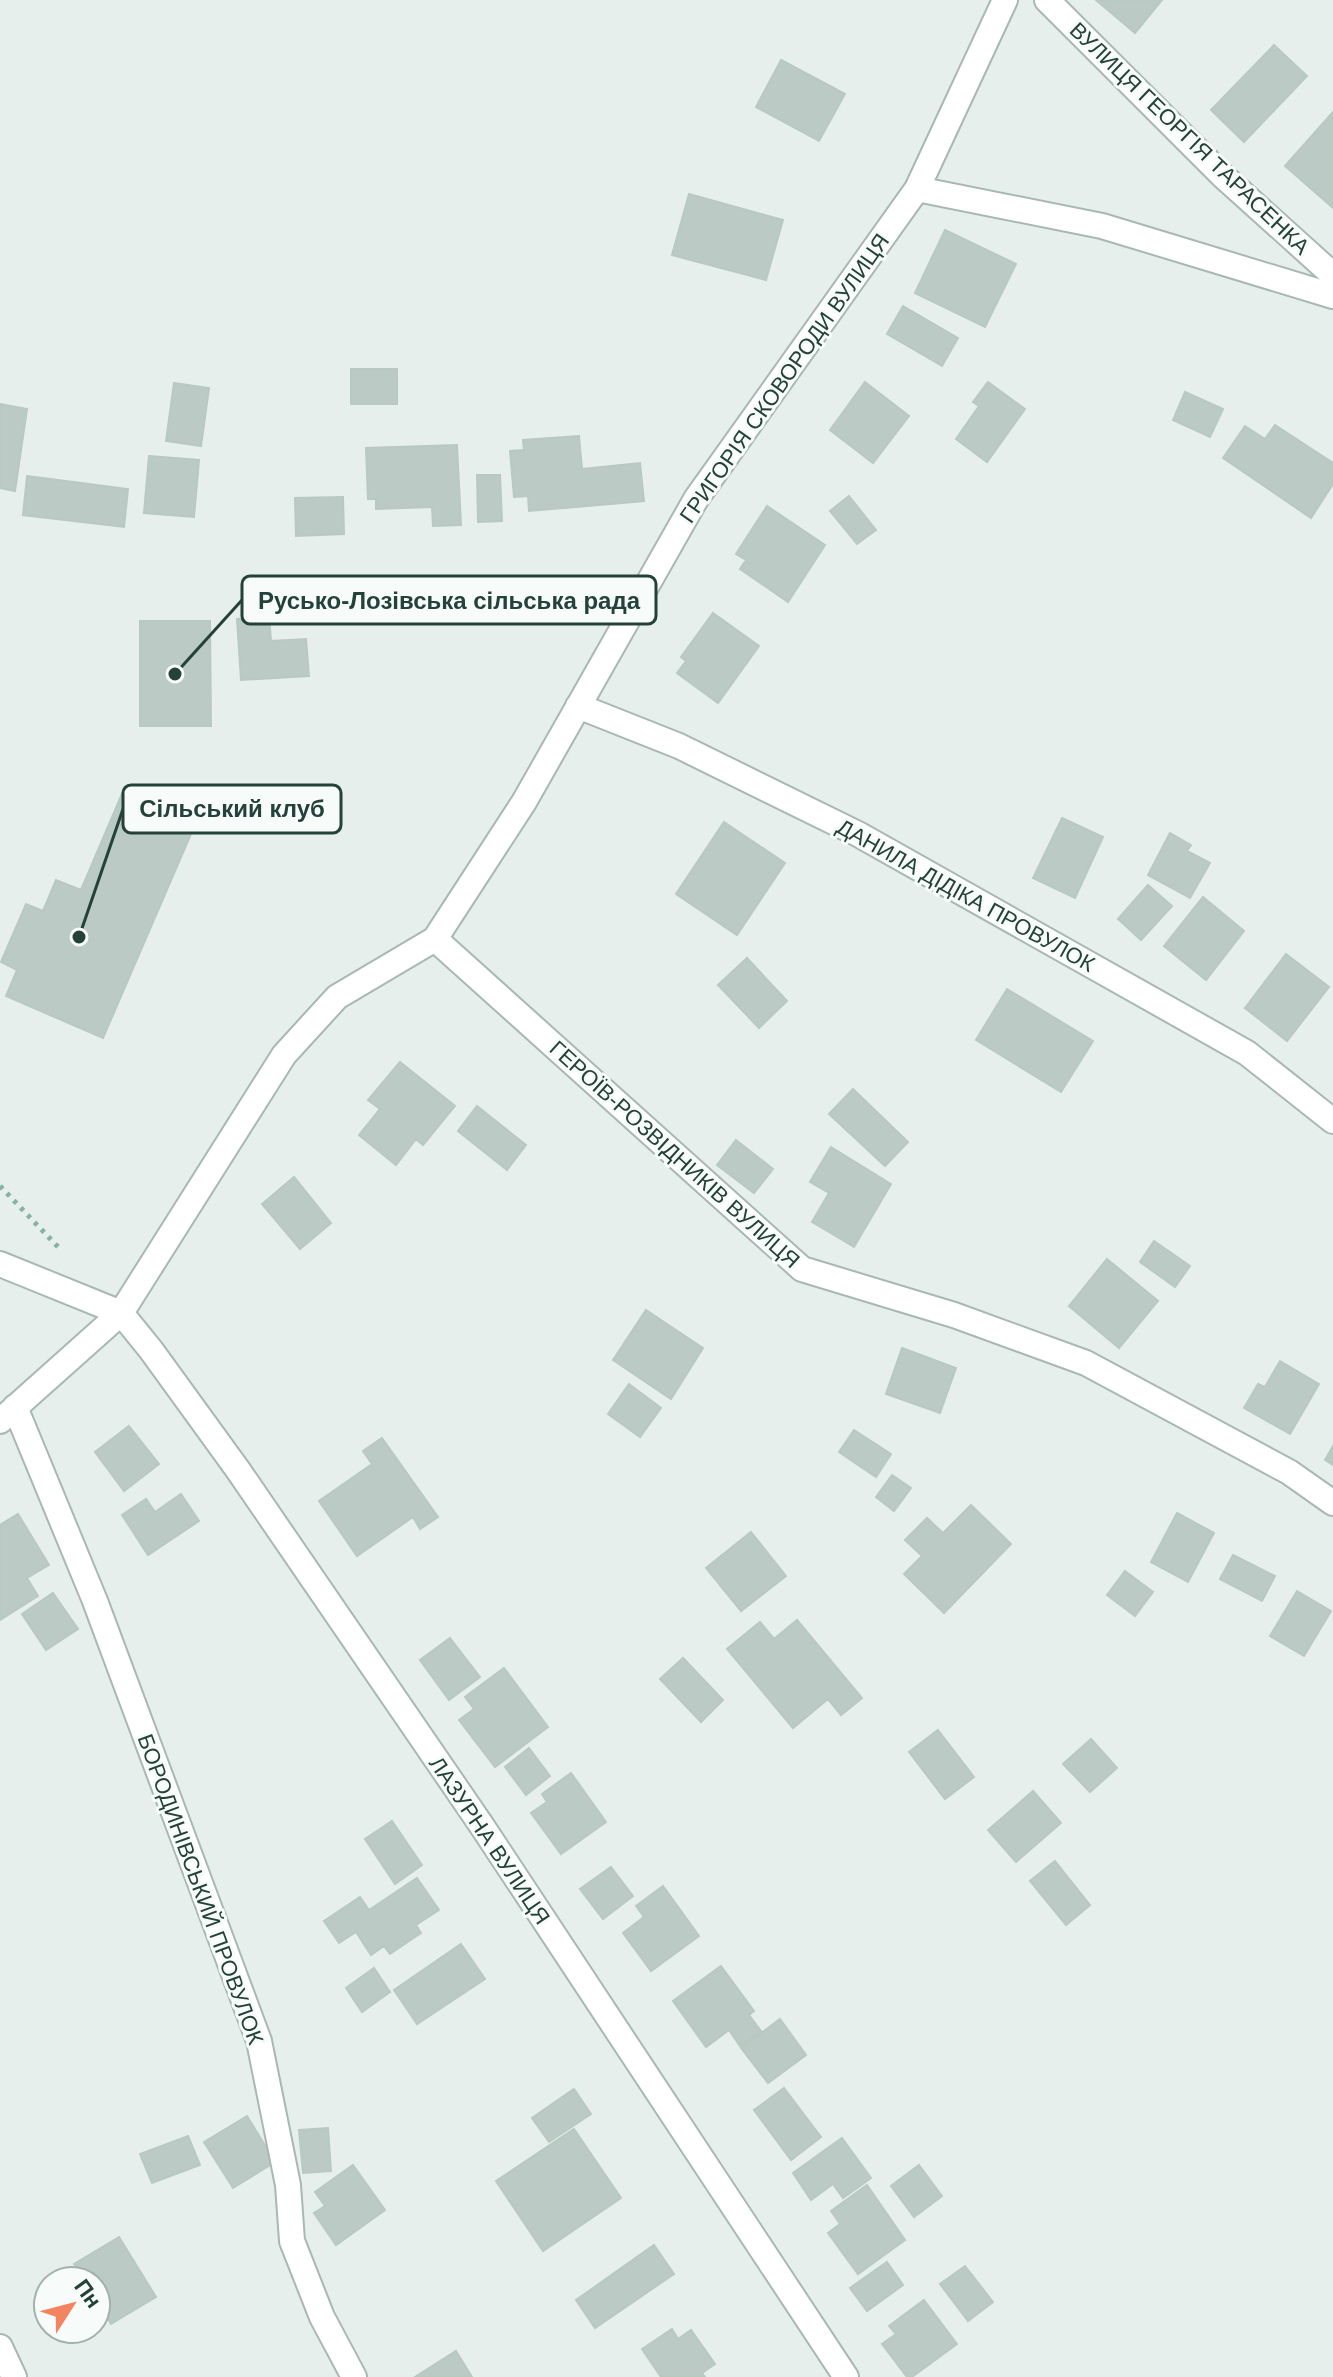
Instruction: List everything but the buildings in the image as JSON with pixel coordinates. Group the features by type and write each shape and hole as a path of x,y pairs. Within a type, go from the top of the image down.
{"street":[{"name":"ГРИГОРІЯ СКОВОРОДИ ВУЛИЦЯ","path":"8,1414 121,1313 284,1055 337,997 435,939 524,802 696,499 917,189 1005,0"},
{"name":"ВУЛИЦЯ ГЕОРГІЯ ТАРАСЕНКА","path":"1047,0 1222,175 1333,275"},
{"path":"917,189 1102,226 1333,296"},
{"name":"ДАНИЛА ДІДІКА ПРОВУЛОК","path":"578,706 679,746 858,834 1247,1053 1333,1121"},
{"name":"ГЕРОЇВ-РОЗВІДНИКІВ ВУЛИЦЯ","path":"435,939 802,1269 954,1315 1086,1363 1289,1472 1333,1503"},
{"path":"0,1264 121,1313"},
{"name":"ЛАЗУРНА ВУЛИЦЯ","path":"121,1313 238,1470 482,1826 846,2377"},
{"name":"БОРОДИНІВСЬКИЙ ПРОВУЛОК","path":"8,1414 95,1601 259,2041 288,2185 292,2241 322,2317 354,2377"},
{"path":"0,2347 14,2377"}],"place":[{"name":"Русько-Лозівська сільська рада","path":"175,674"},
{"name":"Сільський клуб","path":"79,937"}]}
